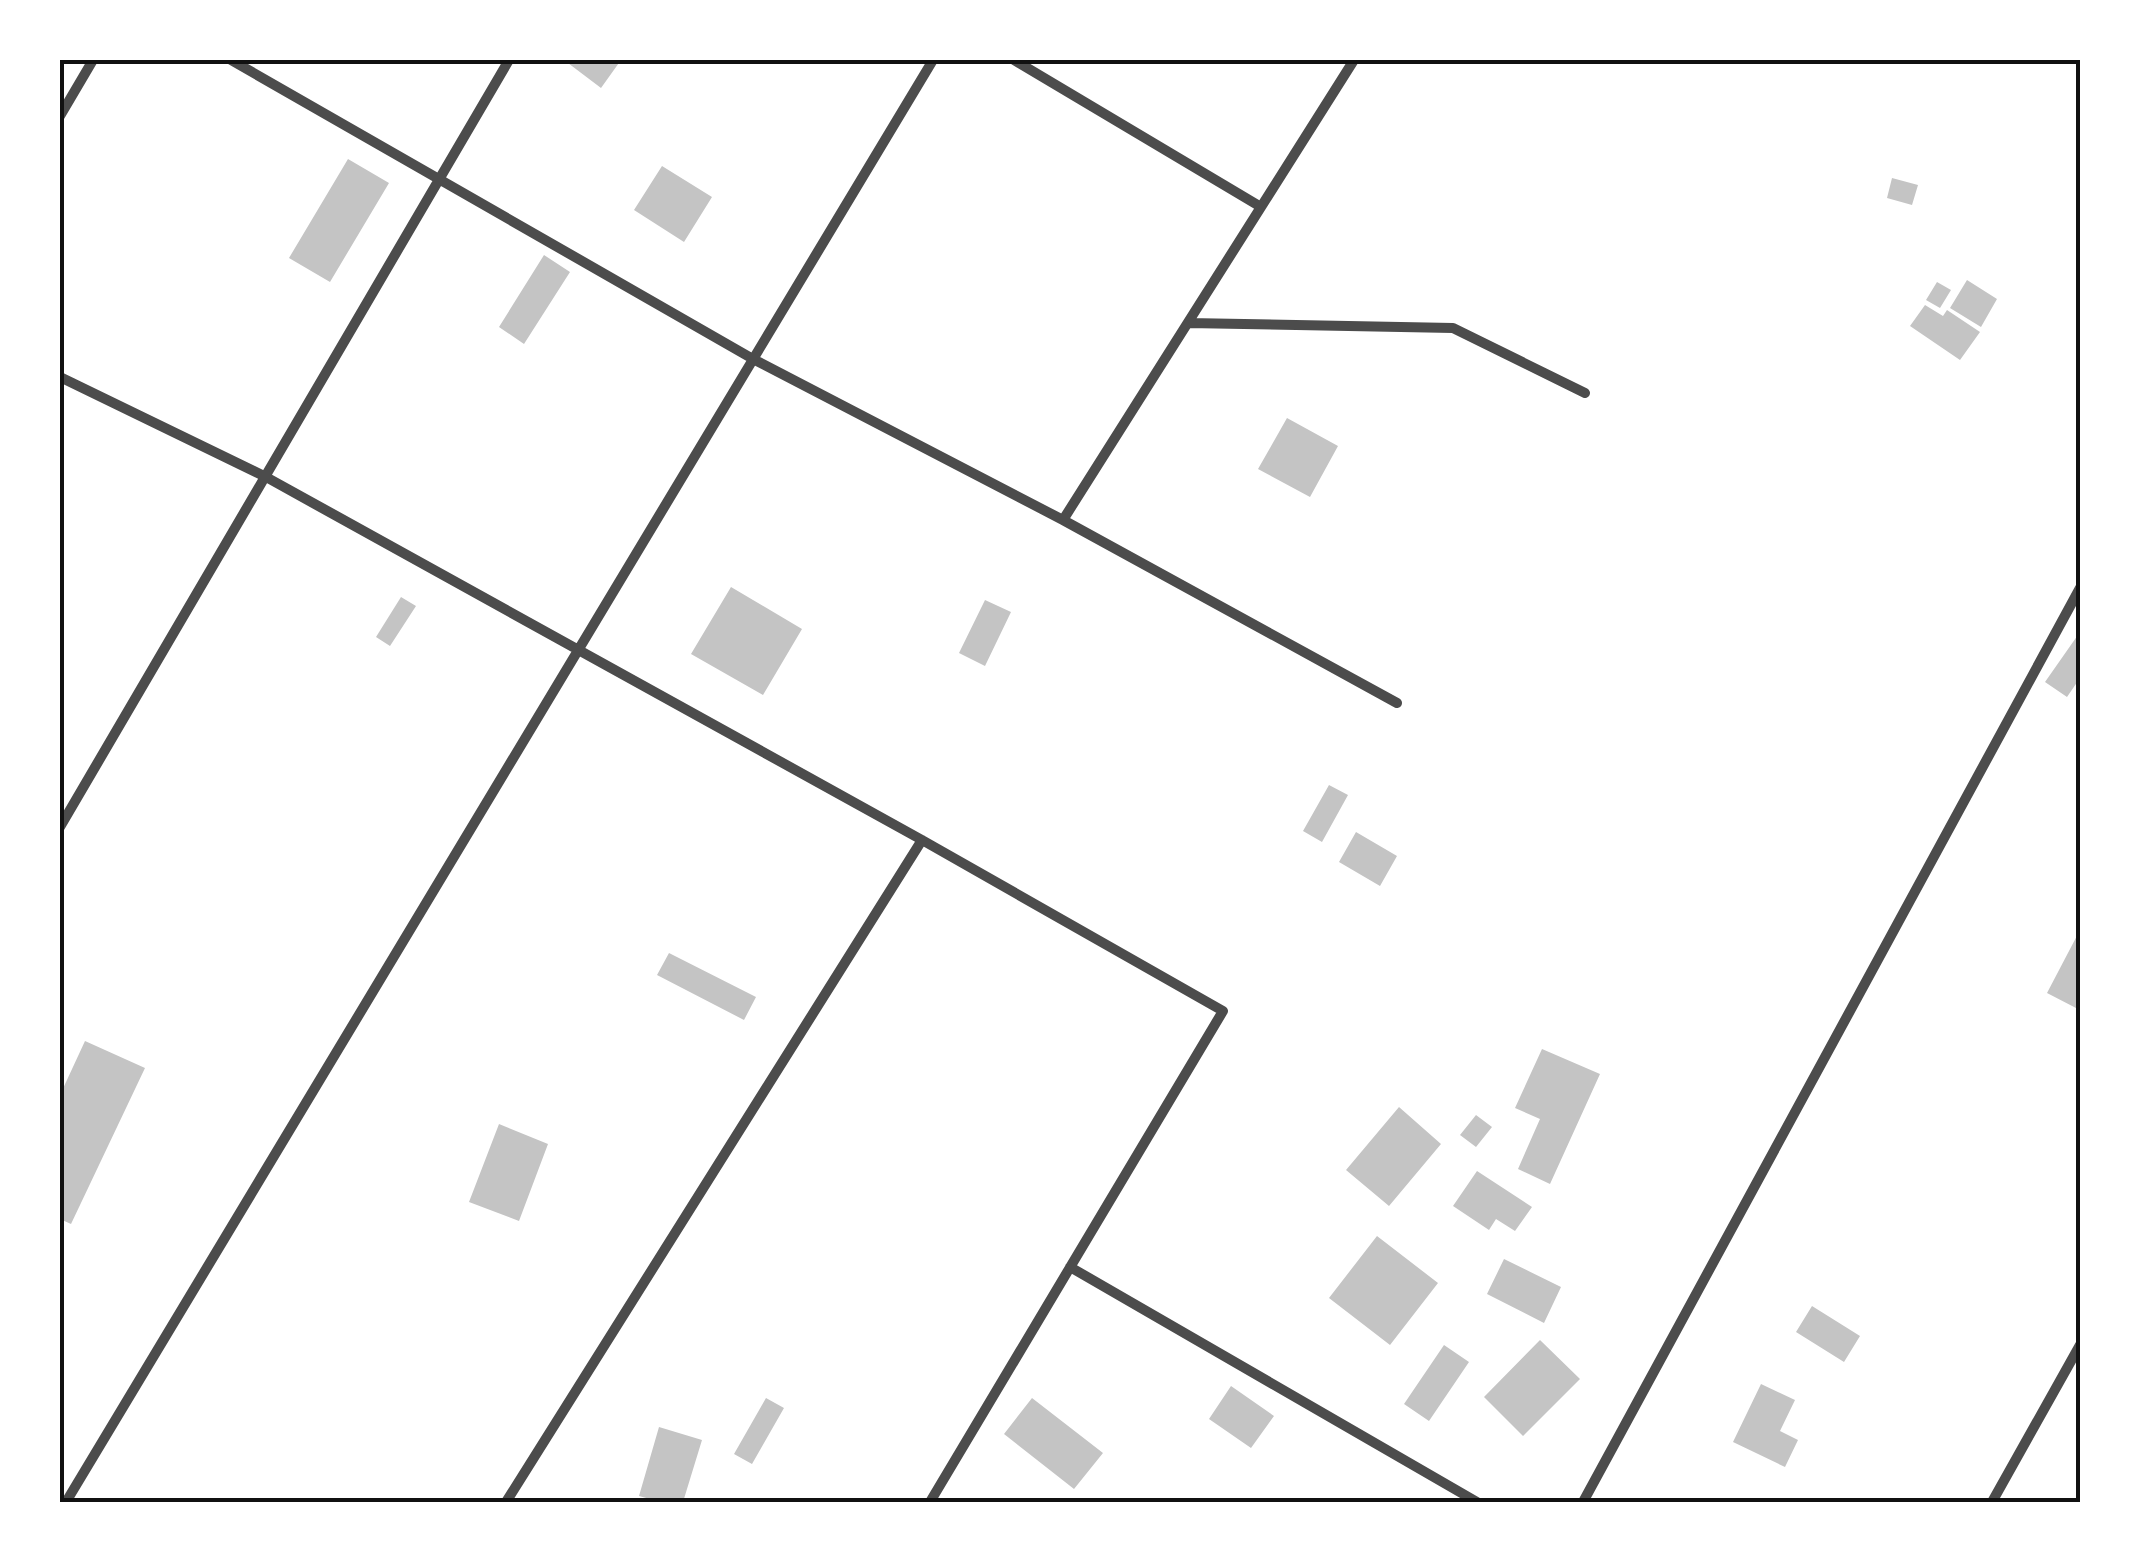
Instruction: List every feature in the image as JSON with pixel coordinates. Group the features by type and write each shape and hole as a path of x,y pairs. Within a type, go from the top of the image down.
{"street":[{"path":"60,116 93,60"},
{"path":"230,60 752,358 1064,520 1398,703"},
{"path":"60,827 508,60"},
{"path":"66,1502 933,60"},
{"path":"1014,60 1261,207"},
{"path":"1064,520 1354,60"},
{"path":"1188,323 1453,328 1584,393"},
{"path":"60,377 266,478 1223,1010 930,1502"},
{"path":"1582,1502 2080,588"},
{"path":"506,1502 922,840"},
{"path":"1070,1266 1477,1502"},
{"path":"1992,1502 2080,1345"}],"building":[{"path":"564,60 621,60 601,88"},
{"path":"348,159 389,183 330,282 289,258"},
{"path":"662,166 712,197 684,242 634,210"},
{"path":"1892,178 1918,185 1912,205 1887,198"},
{"path":"544,255 570,272 524,344 499,327"},
{"path":"1967,280 1997,299 1981,327 1950,308"},
{"path":"1937,282 1951,290 1940,308 1926,300"},
{"path":"1925,305 1943,316 1947,310 1980,332 1960,360 1910,326"},
{"path":"1287,418 1338,446 1310,497 1258,469"},
{"path":"731,587 802,629 763,695 691,654"},
{"path":"401,597 416,606 390,646 376,637"},
{"path":"985,600 1011,612 985,666 959,653"},
{"path":"2080,632 2080,678 2067,697 2045,682"},
{"path":"1329,785 1348,795 1322,842 1303,831"},
{"path":"1356,832 1397,856 1380,886 1339,862"},
{"path":"2080,930 2080,1000 2076,1008 2047,993"},
{"path":"669,953 756,997 744,1020 657,975"},
{"path":"85,1041 145,1068 71,1224 60,1219 60,1095"},
{"path":"1542,1049 1600,1074 1550,1184 1518,1169 1540,1119 1515,1108"},
{"path":"1399,1107 1441,1144 1389,1206 1346,1170"},
{"path":"1476,1115 1492,1127 1476,1147 1460,1135"},
{"path":"499,1124 548,1144 519,1221 469,1202"},
{"path":"1477,1171 1532,1207 1515,1231 1496,1219 1489,1230 1453,1206"},
{"path":"1377,1236 1438,1283 1390,1345 1329,1298"},
{"path":"1504,1259 1561,1287 1544,1323 1487,1294"},
{"path":"1812,1306 1860,1336 1844,1362 1796,1332"},
{"path":"1540,1340 1580,1379 1523,1436 1484,1397"},
{"path":"1444,1345 1469,1362 1429,1421 1404,1404"},
{"path":"1761,1384 1795,1400 1780,1431 1798,1440 1785,1467 1733,1442"},
{"path":"1231,1386 1274,1416 1251,1448 1209,1419"},
{"path":"766,1398 784,1408 752,1464 734,1454"},
{"path":"1032,1398 1103,1453 1074,1489 1004,1434"},
{"path":"659,1427 702,1440 683,1502 639,1496"}]}
